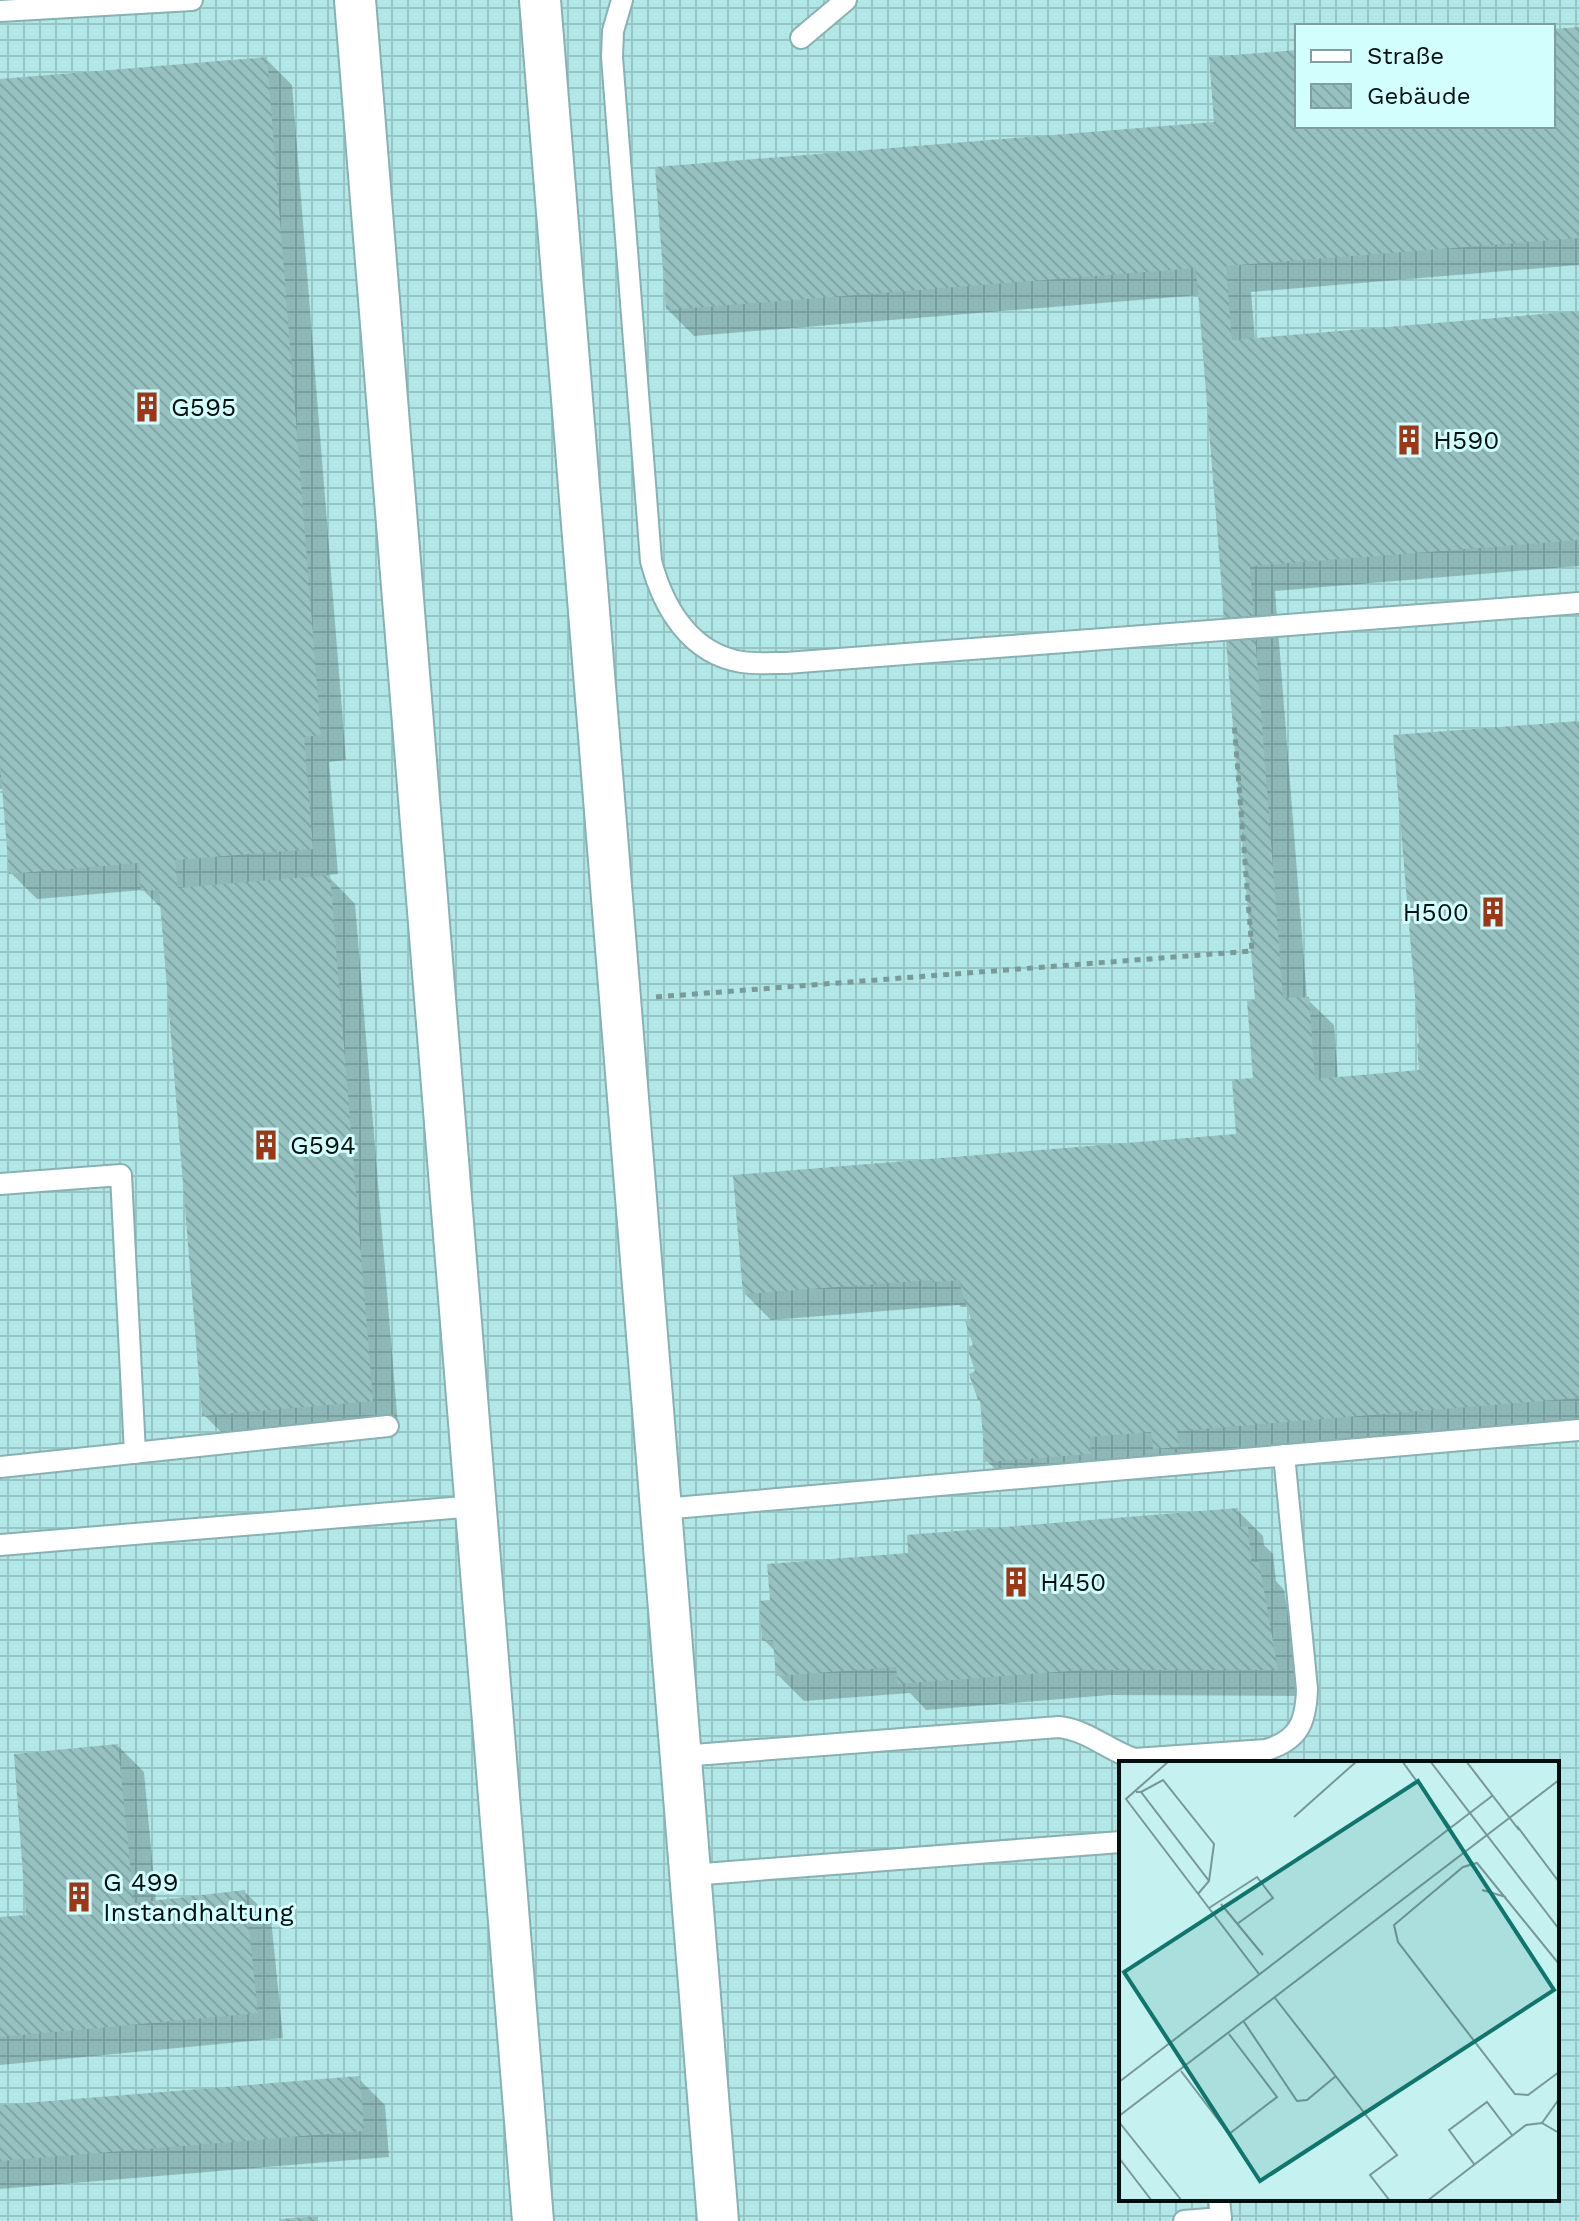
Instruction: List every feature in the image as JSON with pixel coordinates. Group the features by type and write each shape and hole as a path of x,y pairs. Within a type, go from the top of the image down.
{"street":[{"path":"355,0 533,2221"},
{"path":"540,0 718,2221"}],"lane":[{"path":"0,11 192,0"},
{"path":"622,0 613,31 612,57 651,561 657,584 670,611 683,630 704,646 739,662 786,663 1579,603"},
{"path":"801,38 846,0"},
{"path":"0,1184 121,1175 135,1453"},
{"path":"0,1467 388,1426"},
{"path":"662,1509 1579,1430"},
{"path":"681,1756 1059,1727 1086,1734 1134,1759 1266,1750 1279,1746 1292,1738 1300,1727 1306,1711 1307,1689 1284,1455"},
{"path":"0,1545 476,1506"},
{"path":"691,1875 1119,1842"},
{"path":"1184,2221 1221,2218 1219,2201"}],"path":[{"path":"621,1000 1252,951 1234,722"}],"shaded area":[{"path":"0,0 1579,0 1579,2221 0,2221"}],"building":[{"path":"1579,27 1579,238 1226,266 1232,340 1579,311 1579,540 1250,566 1250,570 1283,998 1309,997 1315,1079 1419,1070 1393,735 1579,721 1579,1398 1177,1431 1179,1447 1153,1449 1151,1432 1090,1437 1091,1454 985,1462 980,1400 969,1374 975,1371 967,1347 973,1345 965,1321 971,1319 960,1280 743,1294 733,1175 1236,1134 1232,1080 1253,1078 1247,1001 1255,1000 1196,268 666,310 655,167 1214,122 1209,57 1295,50 1295,128 1555,128 1555,29"},
{"name":"G595","path":"267,57 321,735 304,737 313,849 175,860 178,888 330,875 373,1401 202,1416 159,890 141,891 139,863 9,874 0,762 0,79"},
{"name":"H450","path":"1238,1508 1240,1527 1248,1526 1251,1562 1259,1562 1278,1670 1083,1670 898,1684 896,1667 776,1676 773,1640 762,1641 759,1601 770,1600 767,1564 908,1553 907,1535"},
{"name":"G 499 Instandhaltung","path":"118,1744 134,1903 245,1890 258,2013 0,2037 0,1917 26,1915 14,1754"},
{"path":"360,2076 364,2131 0,2161 0,2105"},
{"path":"318,2216 318,2221 281,2221 281,2219"}],"place":[{"name":"G595","path":"147,407"},
{"name":"H590","path":"1409,440"},
{"name":"H500","path":"1493,912"},
{"name":"G594","path":"266,1145"},
{"name":"H450","path":"1016,1582"},
{"name":"G 499 Instandhaltung","path":"79,1897"}]}
